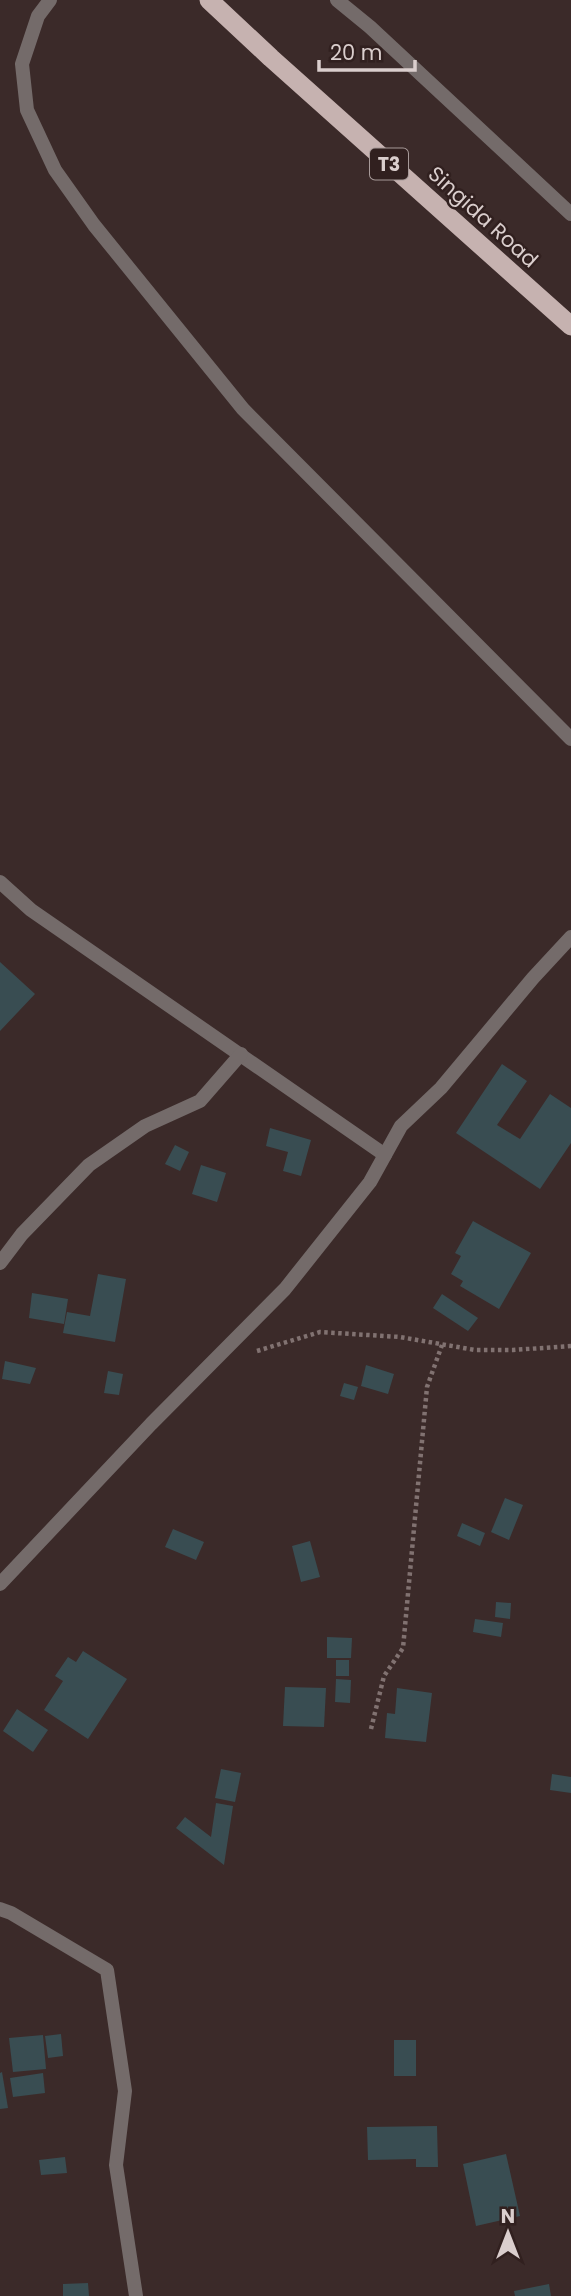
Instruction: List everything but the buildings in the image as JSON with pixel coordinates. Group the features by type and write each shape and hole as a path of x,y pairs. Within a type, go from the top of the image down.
{"highway":[{"name":"Singida Road","path":"209,0 571,326"}],"street":[{"path":"50,0 38,16 22,64 27,110 55,170 94,225 243,409 571,739"},
{"path":"337,0 370,27 571,214"},
{"path":"0,882 31,910 385,1155"},
{"path":"0,1584 151,1424 285,1289 370,1182 401,1126 441,1088 571,937"},
{"path":"0,1263 22,1234 89,1165 145,1126 200,1101 241,1054"},
{"path":"0,1909 107,1970 125,2091 116,2165 136,2296"}],"path":[{"path":"212,1364 320,1332 400,1337 475,1350 571,1346"},
{"path":"371,1729 384,1676 403,1648 427,1387 442,1345"}]}
